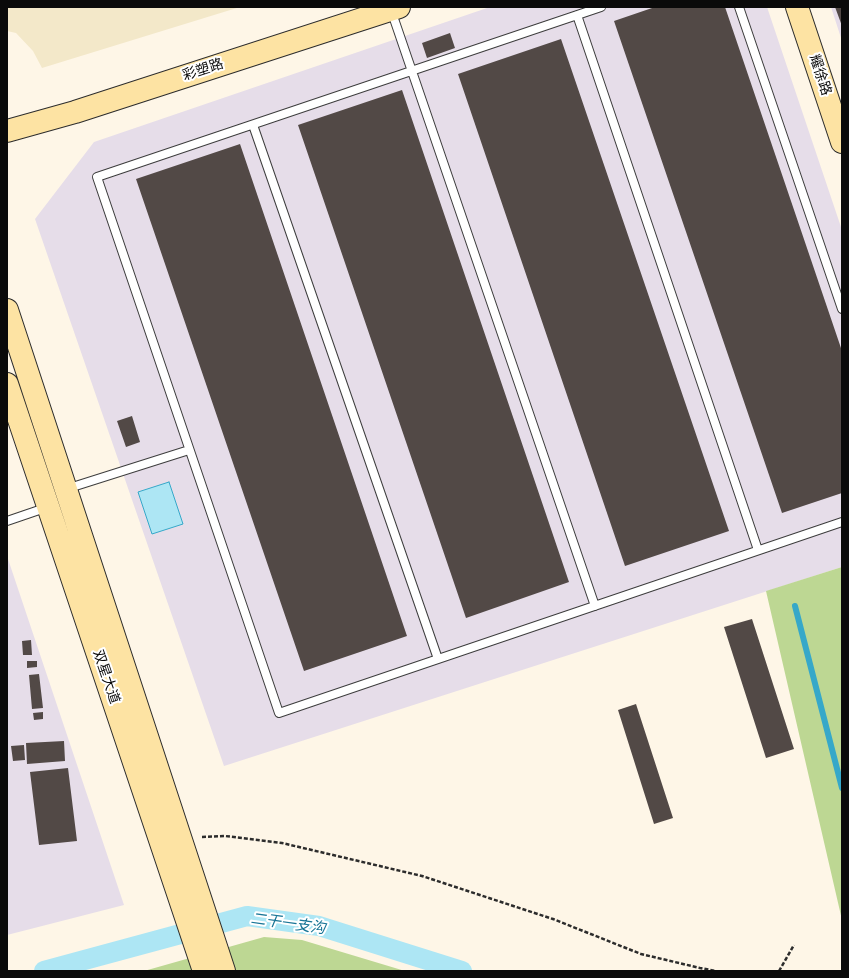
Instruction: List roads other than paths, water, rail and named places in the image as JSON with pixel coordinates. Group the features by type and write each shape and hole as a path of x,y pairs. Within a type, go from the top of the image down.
{"street":[{"name":"耀徐路","path":"797,7 842,142"},
{"name":"彩塑路","path":"7,131 76,112 395,8"},
{"name":"双星大道","path":"7,310 60,501 188,893"},
{"name":"双星大道","path":"7,384 60,501 180,838 188,893 204,971"},
{"path":"188,893 224,971"}],"lane":[{"path":"601,7 97,177 279,713 842,522"},
{"path":"739,7 842,309"},
{"path":"395,8 412,71 594,606"},
{"path":"577,15 758,550"},
{"path":"253,125 438,659"},
{"path":"7,522 189,450"}],"water":[{"path":"169,482 183,524 152,534 138,492"}],"waterway":[{"path":"795,606 842,788"},
{"name":"二干一支沟","path":"44,971 247,916 319,926 462,971"}]}
